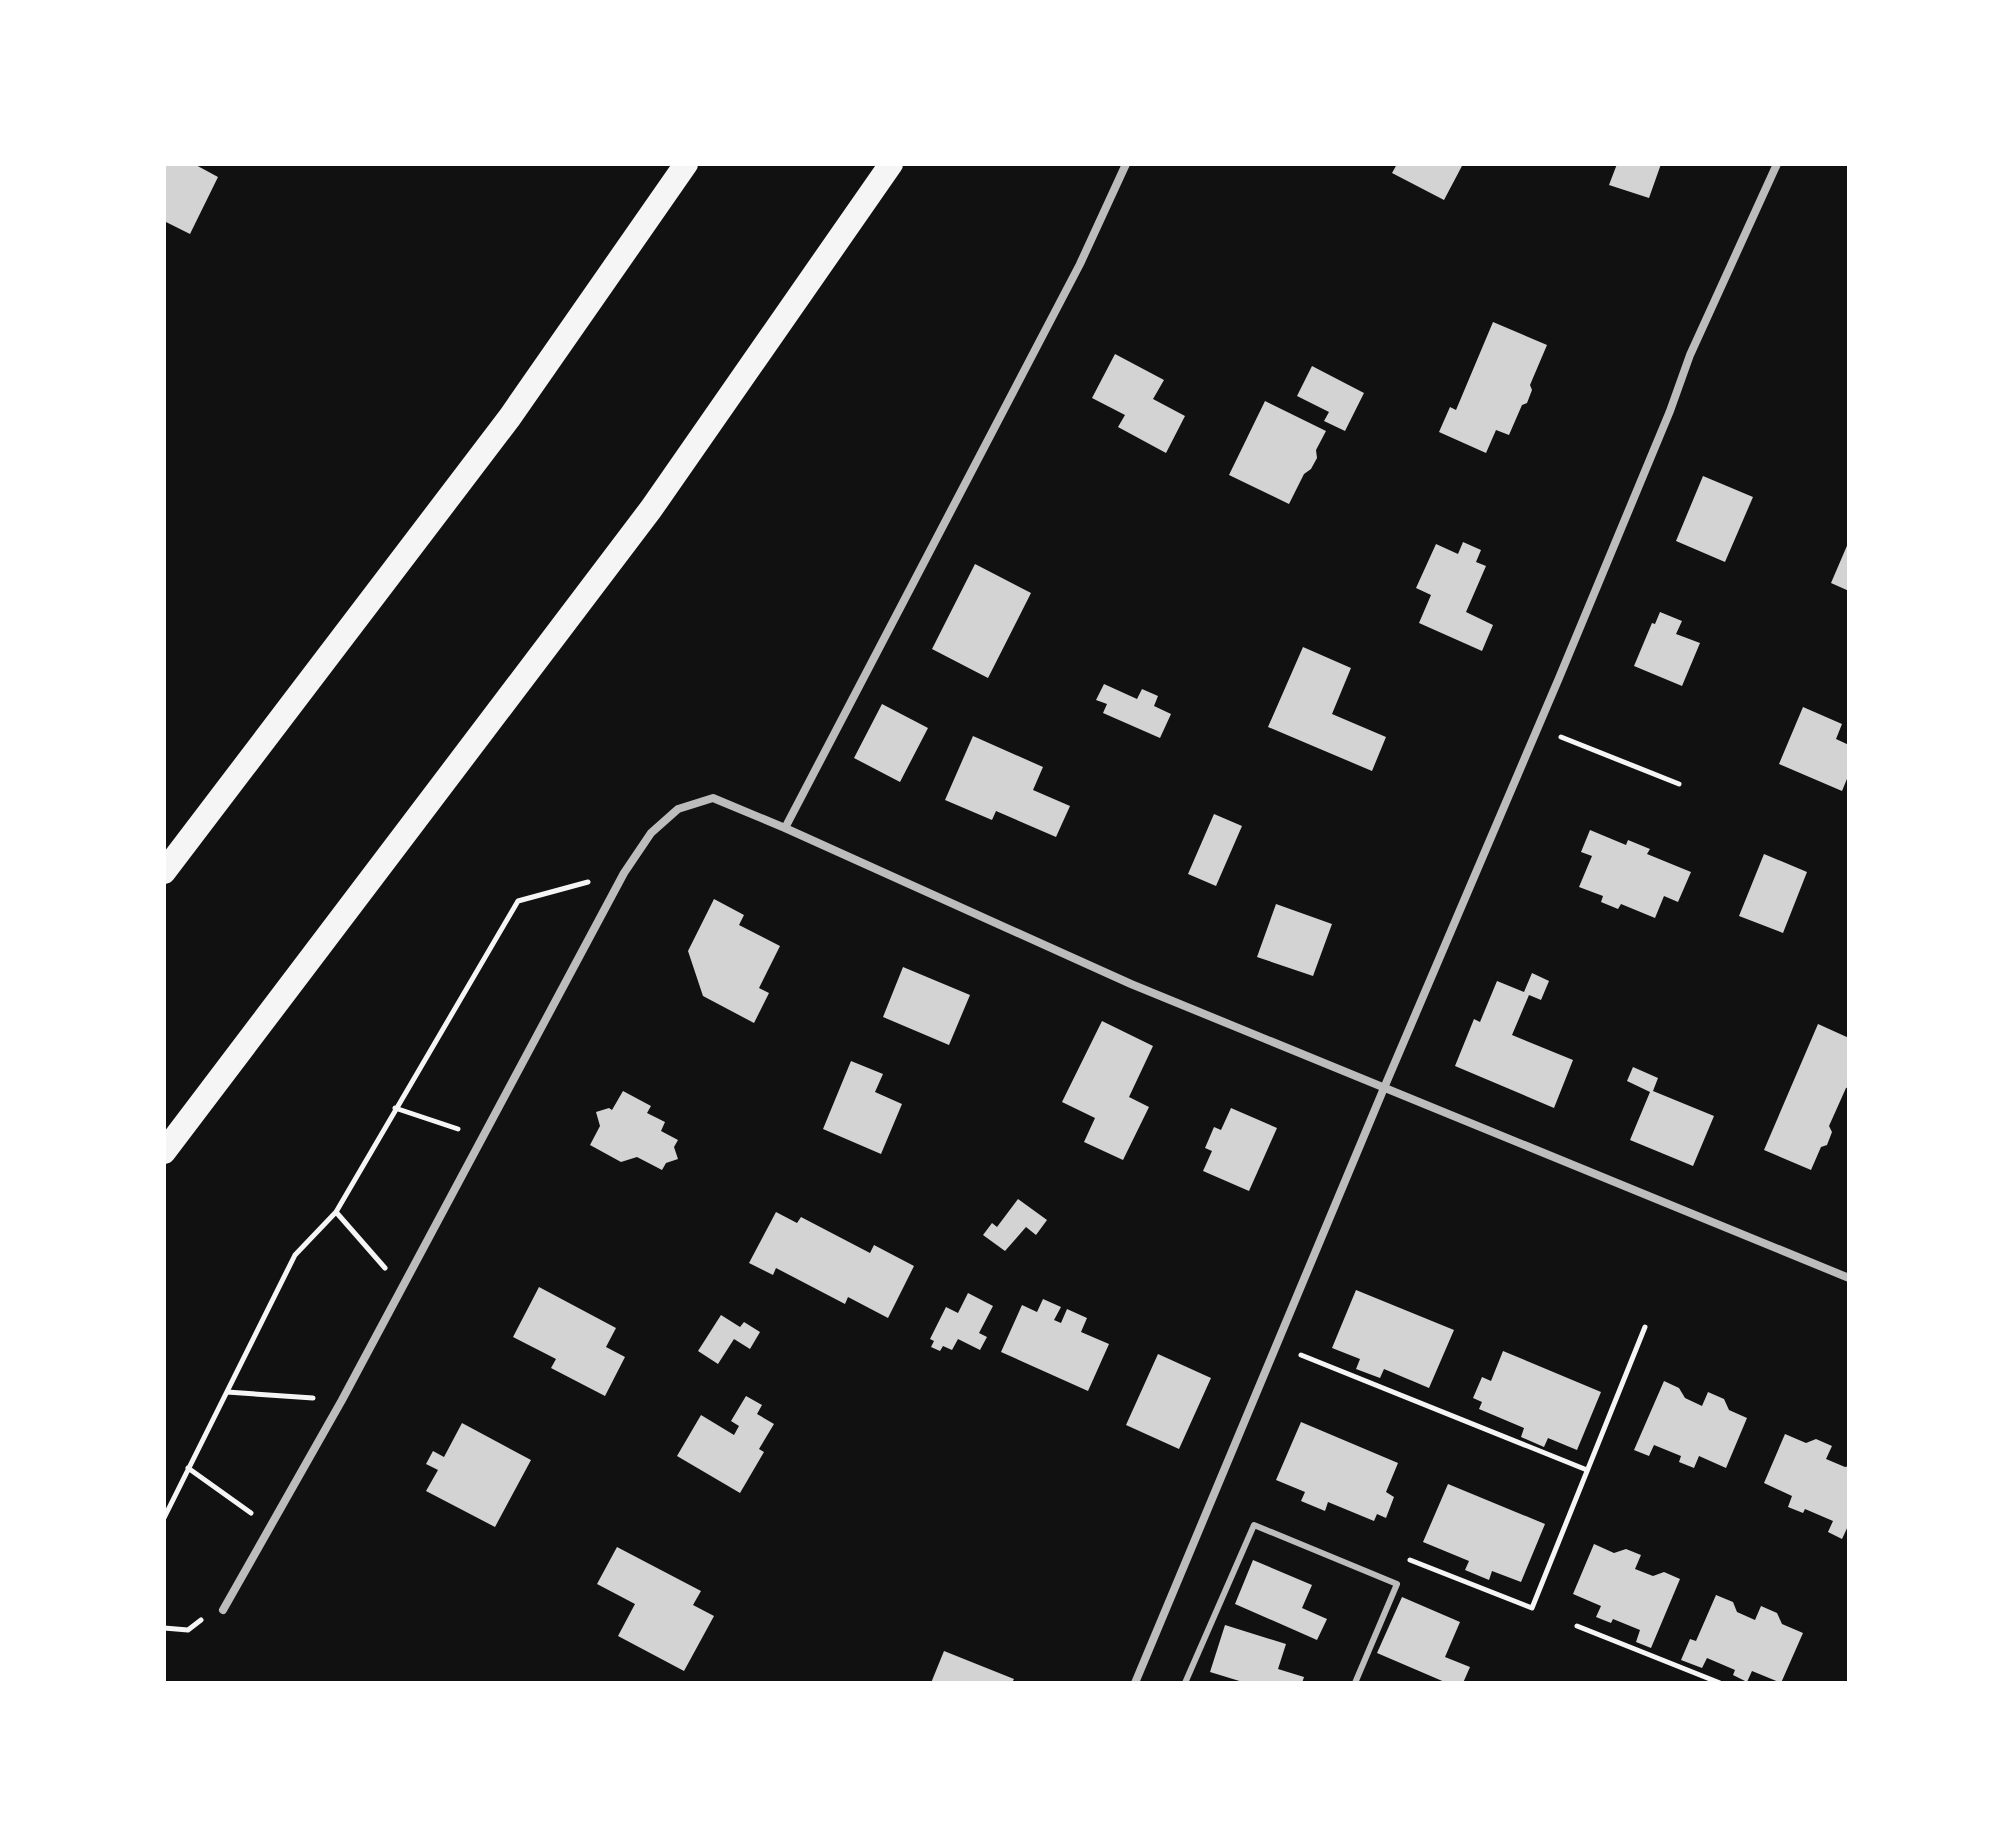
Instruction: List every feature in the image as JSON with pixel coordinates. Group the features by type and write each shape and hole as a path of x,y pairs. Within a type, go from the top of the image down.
{"highway":[{"path":"164,872 510,417 686,164"},
{"path":"164,1152 651,509 891,164"}],"street":[{"path":"785,828 1080,264 1126,164"},
{"path":"1135,1683 1538,727 1670,411 1690,355 1777,164"},
{"path":"223,1610 342,1400 624,873 651,833 678,809 713,798 1064,955 1849,1278"}],"lane":[{"path":"1185,1683 1254,1525 1397,1584 1355,1683"}],"path":[{"path":"1538,727 1679,784"},
{"path":"164,1518 295,1255 336,1212 518,901 624,873"},
{"path":"395,1108 482,1136"},
{"path":"336,1212 402,1287"},
{"path":"1532,1608 1645,1327"},
{"path":"1278,1346 1587,1470"},
{"path":"227,1392 342,1400"},
{"path":"188,1468 272,1528"},
{"path":"164,1628 188,1630 205,1616 223,1610"},
{"path":"1577,1626 1720,1683"}],"building":[{"path":"164,164 194,164 218,177 190,234 164,221"},
{"path":"1397,164 1463,164 1444,200 1392,173"},
{"path":"1617,164 1661,164 1649,198 1609,185"},
{"path":"1493,322 1547,345 1530,385 1532,390 1527,403 1522,405 1509,435 1496,430 1486,453 1439,432 1450,407 1456,410"},
{"path":"1115,354 1164,380 1153,399 1185,416 1166,453 1118,427 1125,415 1092,398"},
{"path":"1312,366 1364,393 1345,431 1324,421 1329,412 1297,396"},
{"path":"1265,401 1326,431 1316,450 1317,458 1304,474 1289,504 1229,475"},
{"path":"1703,476 1753,497 1725,562 1676,541"},
{"path":"1849,541 1849,591 1831,583"},
{"path":"1463,542 1481,550 1476,562 1486,566 1466,612 1493,625 1482,651 1419,623 1431,595 1416,588 1436,544 1458,554"},
{"path":"975,564 1031,593 988,678 932,649"},
{"path":"1660,612 1682,621 1676,634 1700,643 1682,686 1634,666 1652,623 1655,624"},
{"path":"1303,647 1351,668 1332,714 1386,737 1372,771 1268,727"},
{"path":"1104,684 1137,699 1142,689 1158,696 1154,706 1171,714 1160,738 1103,713 1107,704 1096,700"},
{"path":"882,704 928,728 900,782 854,758"},
{"path":"1803,707 1842,724 1836,739 1849,745 1849,774 1842,791 1779,764"},
{"path":"973,736 1043,767 1033,790 1070,806 1056,837 996,811 992,820 945,800"},
{"path":"1214,814 1242,826 1216,886 1188,874"},
{"path":"1590,830 1626,845 1628,840 1650,849 1647,854 1691,872 1678,902 1664,896 1655,918 1621,904 1618,909 1601,902 1603,896 1579,887 1592,856 1581,852"},
{"path":"1764,854 1807,872 1783,933 1739,916"},
{"path":"714,899 744,915 739,925 780,946 759,988 769,993 754,1023 703,996 688,951"},
{"path":"1276,904 1332,924 1313,976 1257,957"},
{"path":"903,967 970,995 949,1045 883,1017"},
{"path":"1532,973 1549,981 1541,1000 1529,995 1512,1035 1573,1060 1554,1108 1455,1066 1474,1019 1480,1022 1497,981 1524,992"},
{"path":"1102,1021 1153,1046 1129,1097 1149,1107 1123,1160 1084,1142 1095,1118 1062,1102"},
{"path":"1818,1024 1849,1038 1849,1087 1829,1126 1832,1132 1827,1145 1821,1147 1811,1170 1764,1150"},
{"path":"851,1061 883,1074 875,1092 902,1104 881,1154 823,1129"},
{"path":"1633,1067 1658,1078 1653,1091 1714,1116 1693,1166 1630,1140 1650,1092 1627,1081"},
{"path":"623,1091 651,1106 647,1113 665,1122 661,1131 678,1140 674,1147 678,1159 666,1163 662,1170 637,1157 621,1162 590,1145 600,1126 596,1112 612,1110"},
{"path":"1231,1108 1277,1128 1249,1191 1203,1171 1212,1151 1205,1148 1214,1127 1221,1130"},
{"path":"1018,1199 1047,1220 1036,1235 1026,1227 1005,1251 983,1235 992,1223 997,1227"},
{"path":"776,1212 797,1223 801,1217 870,1253 874,1245 914,1266 888,1318 848,1297 845,1304 776,1268 773,1275 749,1263"},
{"path":"539,1287 616,1328 606,1347 625,1357 605,1396 551,1368 556,1359 513,1337"},
{"path":"1356,1290 1454,1330 1429,1388 1384,1369 1380,1378 1356,1369 1360,1359 1332,1348"},
{"path":"968,1293 993,1306 979,1333 987,1337 980,1350 958,1339 952,1350 943,1346 940,1351 931,1347 934,1341 930,1339 946,1307 958,1313"},
{"path":"1043,1299 1061,1307 1054,1320 1061,1323 1067,1309 1087,1318 1081,1332 1109,1344 1088,1391 1001,1352 1022,1305 1037,1312"},
{"path":"721,1315 740,1327 744,1322 760,1332 750,1349 734,1339 718,1364 698,1351"},
{"path":"1503,1351 1601,1392 1577,1450 1548,1438 1544,1447 1521,1437 1524,1428 1479,1409 1482,1402 1473,1398 1482,1377 1491,1381"},
{"path":"1158,1354 1211,1378 1179,1449 1126,1425"},
{"path":"1664,1381 1679,1388 1685,1398 1702,1406 1708,1392 1724,1399 1729,1410 1747,1418 1726,1468 1699,1456 1694,1468 1679,1462 1681,1456 1654,1445 1649,1456 1634,1450"},
{"path":"746,1396 762,1405 757,1414 774,1424 759,1449 764,1452 740,1493 677,1456 701,1415 734,1435 739,1426 731,1421"},
{"path":"1301,1422 1398,1463 1386,1492 1394,1497 1386,1518 1377,1514 1374,1521 1328,1502 1325,1511 1301,1501 1305,1492 1276,1480"},
{"path":"462,1423 531,1460 495,1527 426,1491 438,1470 426,1464 433,1451 444,1457"},
{"path":"1785,1434 1806,1443 1816,1439 1832,1446 1826,1459 1849,1466 1849,1524 1842,1539 1828,1532 1833,1521 1805,1509 1803,1513 1788,1507 1792,1496 1764,1483"},
{"path":"1448,1484 1545,1524 1521,1582 1492,1571 1489,1580 1465,1570 1469,1561 1423,1542"},
{"path":"1594,1544 1614,1553 1626,1549 1641,1555 1635,1569 1653,1576 1664,1572 1680,1579 1651,1648 1636,1642 1640,1630 1613,1619 1611,1623 1596,1617 1601,1606 1573,1594"},
{"path":"617,1547 701,1591 693,1605 714,1616 684,1671 618,1636 635,1604 597,1584"},
{"path":"1253,1560 1312,1585 1302,1608 1327,1619 1317,1640 1235,1604"},
{"path":"1716,1595 1733,1602 1737,1612 1755,1620 1761,1606 1777,1613 1782,1624 1803,1633 1781,1683 1752,1671 1747,1682 1733,1675 1735,1670 1707,1658 1702,1668 1681,1660 1690,1639 1696,1641"},
{"path":"1402,1597 1460,1622 1445,1657 1470,1667 1463,1683 1447,1683 1377,1653"},
{"path":"1225,1625 1286,1644 1278,1669 1304,1677 1302,1683 1246,1683 1210,1672"},
{"path":"944,1651 1014,1679 1012,1683 931,1683"}]}
